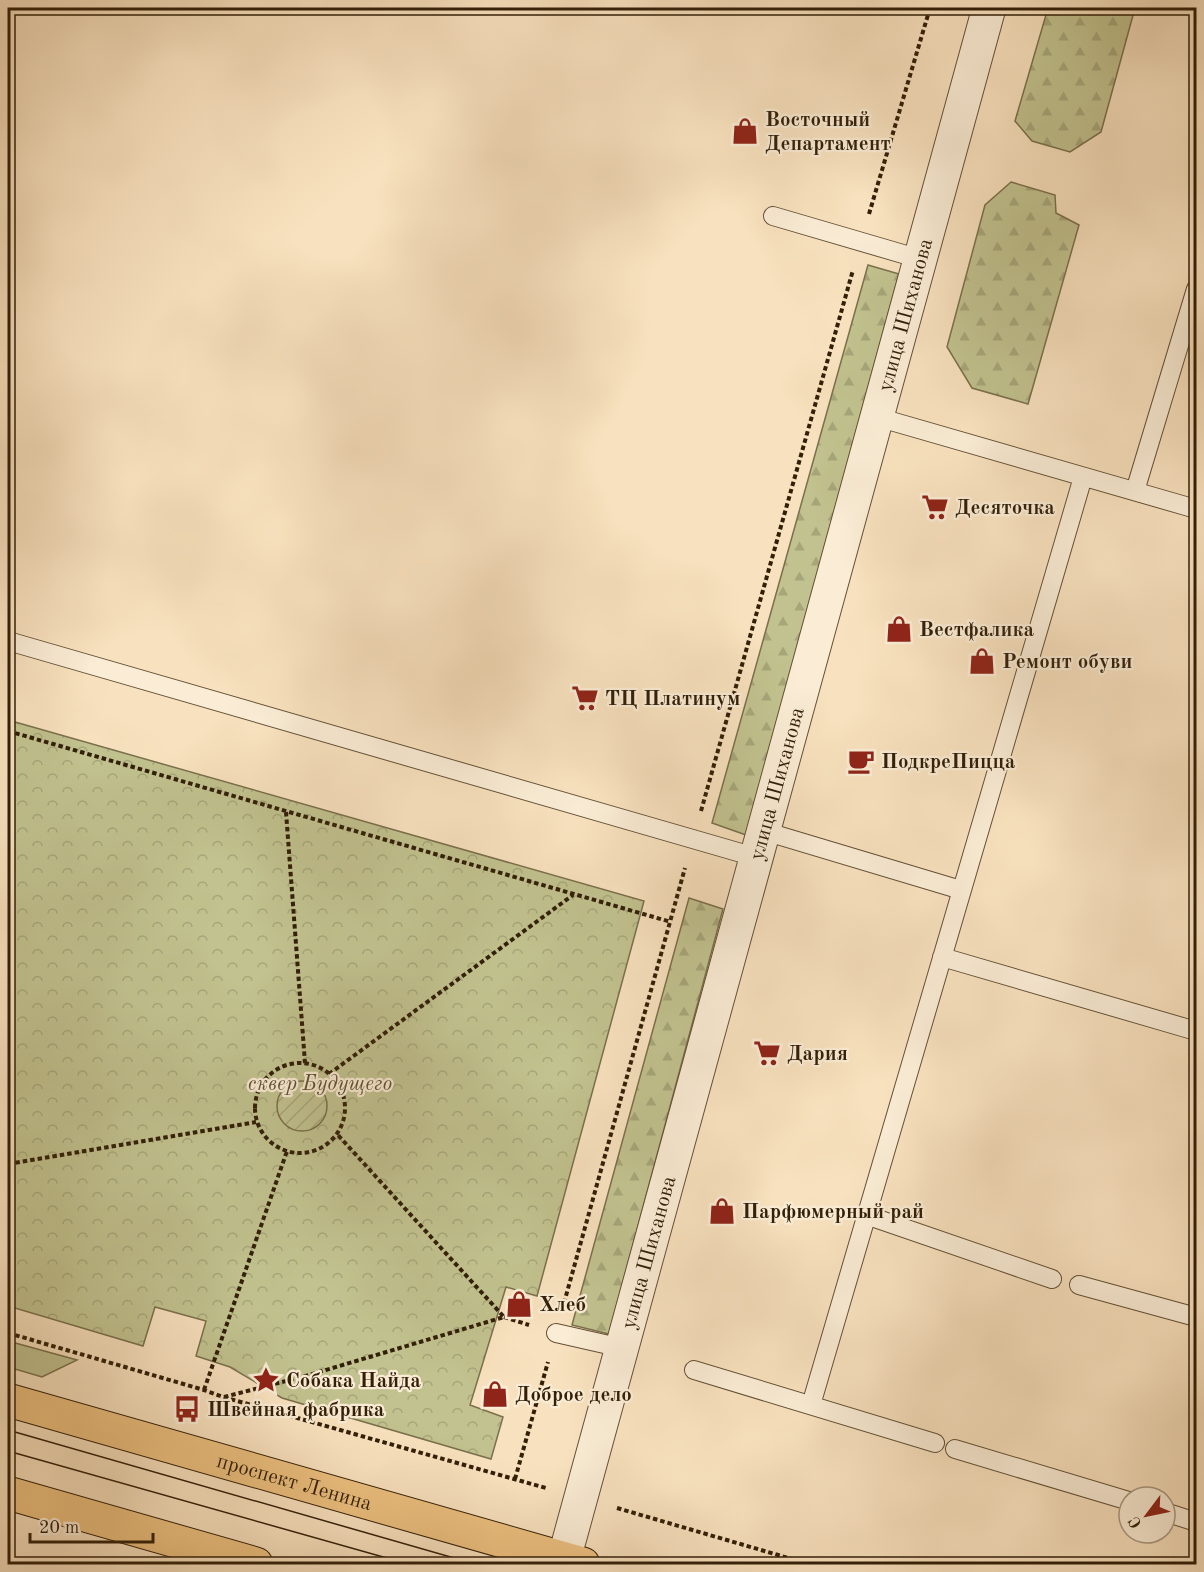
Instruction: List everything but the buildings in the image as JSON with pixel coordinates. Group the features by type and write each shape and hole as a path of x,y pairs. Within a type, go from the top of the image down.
{"highway":[{"name":"проспект Ленина","path":"8,1400 574,1562"},
{"path":"8,1493 256,1564"}],"street":[{"name":"улица Шиханова","path":"574,1562 580,1498 989,8"}],"lane":[{"path":"773,216 920,260"},
{"path":"1134,491 1197,288"},
{"path":"877,417 1197,509"},
{"path":"810,1405 1083,477"},
{"path":"8,641 693,839 760,844 961,891"},
{"path":"942,957 1197,1031"},
{"path":"866,1215 1052,1279"},
{"path":"1079,1285 1197,1317"},
{"path":"556,1333 622,1348"},
{"path":"694,1370 935,1443"},
{"path":"955,1449 1117,1497"},
{"path":"1177,1516 1197,1522"}],"path":[{"path":"515,1479 861,242 930,8"},
{"path":"8,732 671,922"},
{"path":"286,812 305,1063"},
{"path":"329,1074 574,894"},
{"path":"305,1063 329,1074 341,1090 345,1104 344,1119 337,1134 315,1151 300,1154 274,1145 263,1135 256,1122 255,1108 256,1094 264,1080 275,1070 290,1064 305,1063"},
{"path":"8,1164 256,1122"},
{"path":"223,1397 309,1375 504,1317 337,1134"},
{"path":"204,1390 287,1151"},
{"path":"8,1333 223,1397 809,1564"}],"green space":[{"path":"1048,8 1135,8 1101,132 1070,152 1032,141 1015,121"},
{"path":"1011,182 1055,195 1056,213 1079,225 1028,404 972,388 947,347 985,205"},
{"path":"868,265 899,274 746,835 712,823"},
{"name":"сквер Будущего","path":"8,720 644,901 537,1296 506,1287 470,1405 503,1417 491,1459 282,1398 230,1367 196,1356 206,1321 155,1307 143,1346 8,1306"},
{"path":"689,898 723,909 609,1334 572,1325"},
{"path":"302,1081 311,1083 322,1092 327,1106 325,1115 316,1126 302,1131 293,1129 282,1120 277,1106 279,1097 288,1086"},
{"path":"8,1341 77,1360 42,1377 8,1367"}],"tram line":[{"path":"8,1430 475,1564"},
{"path":"8,1451 408,1564"}],"place":[{"name":"Восточный Департамент","path":"745,131"},
{"name":"Десяточка","path":"935,507"},
{"name":"Вестфалика","path":"899,629"},
{"name":"Ремонт обуви","path":"982,661"},
{"name":"ТЦ Платинум","path":"585,698"},
{"name":"ПодкреПицца","path":"861,761"},
{"name":"Дария","path":"767,1053"},
{"name":"Парфюмерный рай","path":"722,1211"},
{"name":"Хлеб","path":"519,1304"},
{"name":"Собака Найда","path":"266,1380"},
{"name":"Доброе дело","path":"495,1394"},
{"name":"Швейная фабрика","path":"187,1409"}]}
